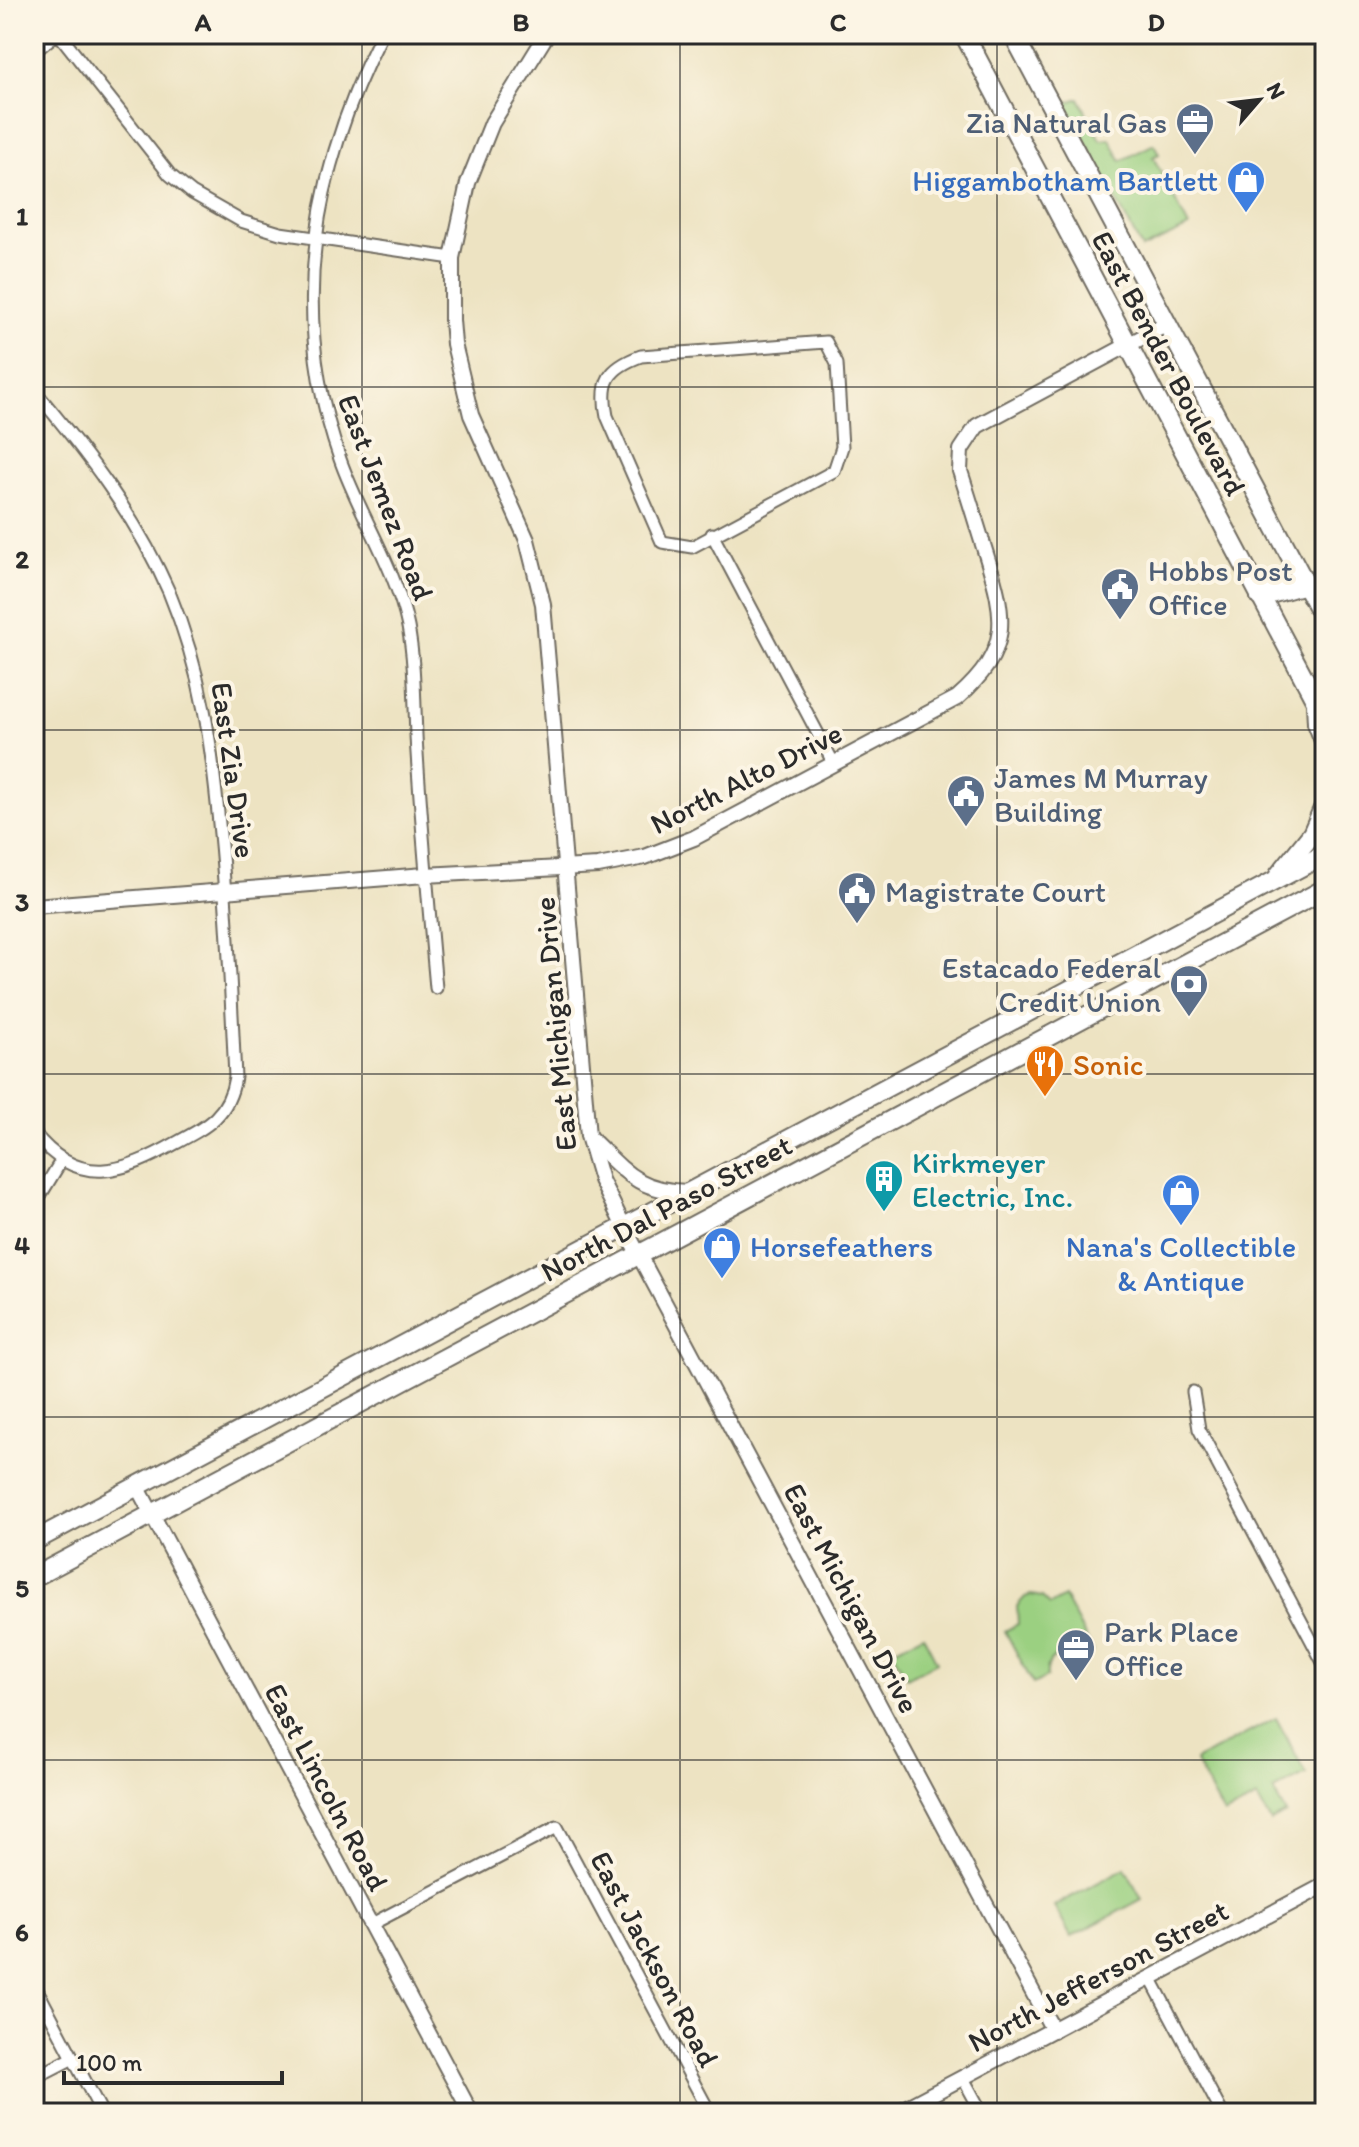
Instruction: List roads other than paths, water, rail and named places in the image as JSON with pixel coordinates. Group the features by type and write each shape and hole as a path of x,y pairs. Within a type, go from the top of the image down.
{"main road":[{"name":"East Bender Boulevard","path":"964,34 1321,710 1317,723 1325,743"},
{"name":"East Bender Boulevard","path":"1013,34 1325,621"},
{"path":"1260,597 1305,584"},
{"path":"1276,880 1312,834 1325,804"},
{"name":"North Dal Paso Street","path":"34,1541 1325,854"},
{"name":"North Dal Paso Street","path":"34,1577 1325,889"}],"street":[{"path":"34,52 57,34 170,175 192,193 241,221 280,233 452,258"},
{"name":"East Jemez Road","path":"382,34 357,84 332,158 314,237 313,344 320,390 340,461 398,589 409,632 425,875 436,988"},
{"name":"East Michigan Drive","path":"547,34 492,123 468,183 452,258 454,344 471,415 527,540 543,604 588,1136 601,1180 624,1227 1053,2030"},
{"name":"North Alto Drive","path":"34,906 425,875 567,868 645,857 667,850 957,698 976,681 989,665 1002,624 999,591 960,471 961,450 977,426 1167,324"},
{"path":"826,342 837,364 842,447 834,471 712,534 692,547 662,542 607,416 603,397 610,373 621,363 641,356 826,342"},
{"name":"East Zia Drive","path":"34,390 83,448 122,504 162,577 196,669 211,739 225,891 235,1077 233,1094 215,1119 149,1158 109,1171 61,1161"},
{"path":"712,534 834,764"},
{"path":"34,1133 47,1150 61,1161 41,1194"},
{"path":"588,1136 634,1179 646,1186 664,1192 689,1192"},
{"path":"1193,1392 1199,1429 1325,1666"},
{"name":"East Lincoln Road","path":"137,1486 471,2113"},
{"name":"East Jackson Road","path":"370,1925 557,1827 710,2113"},
{"name":"North Jefferson Street","path":"896,2113 1325,1885"},
{"path":"1150,1977 1222,2113"},
{"path":"34,1984 102,2113"},
{"path":"34,2078 73,2058"},
{"path":"963,2078 982,2113"}],"place":[{"name":"Zia Natural Gas","path":"1195,156"},
{"name":"Higgambotham Bartlett","path":"1246,214"},
{"name":"Hobbs Post Office","path":"1120,621"},
{"name":"James M Murray Building","path":"966,828"},
{"name":"Magistrate Court","path":"857,925"},
{"name":"Estacado Federal Credit Union","path":"1189,1018"},
{"name":"Sonic","path":"1045,1098"},
{"name":"Kirkmeyer Electric, Inc.","path":"884,1213"},
{"name":"Nana's Collectible & Antique","path":"1181,1227"},
{"name":"Horsefeathers","path":"722,1280"},
{"name":"Park Place Office","path":"1076,1682"}]}
